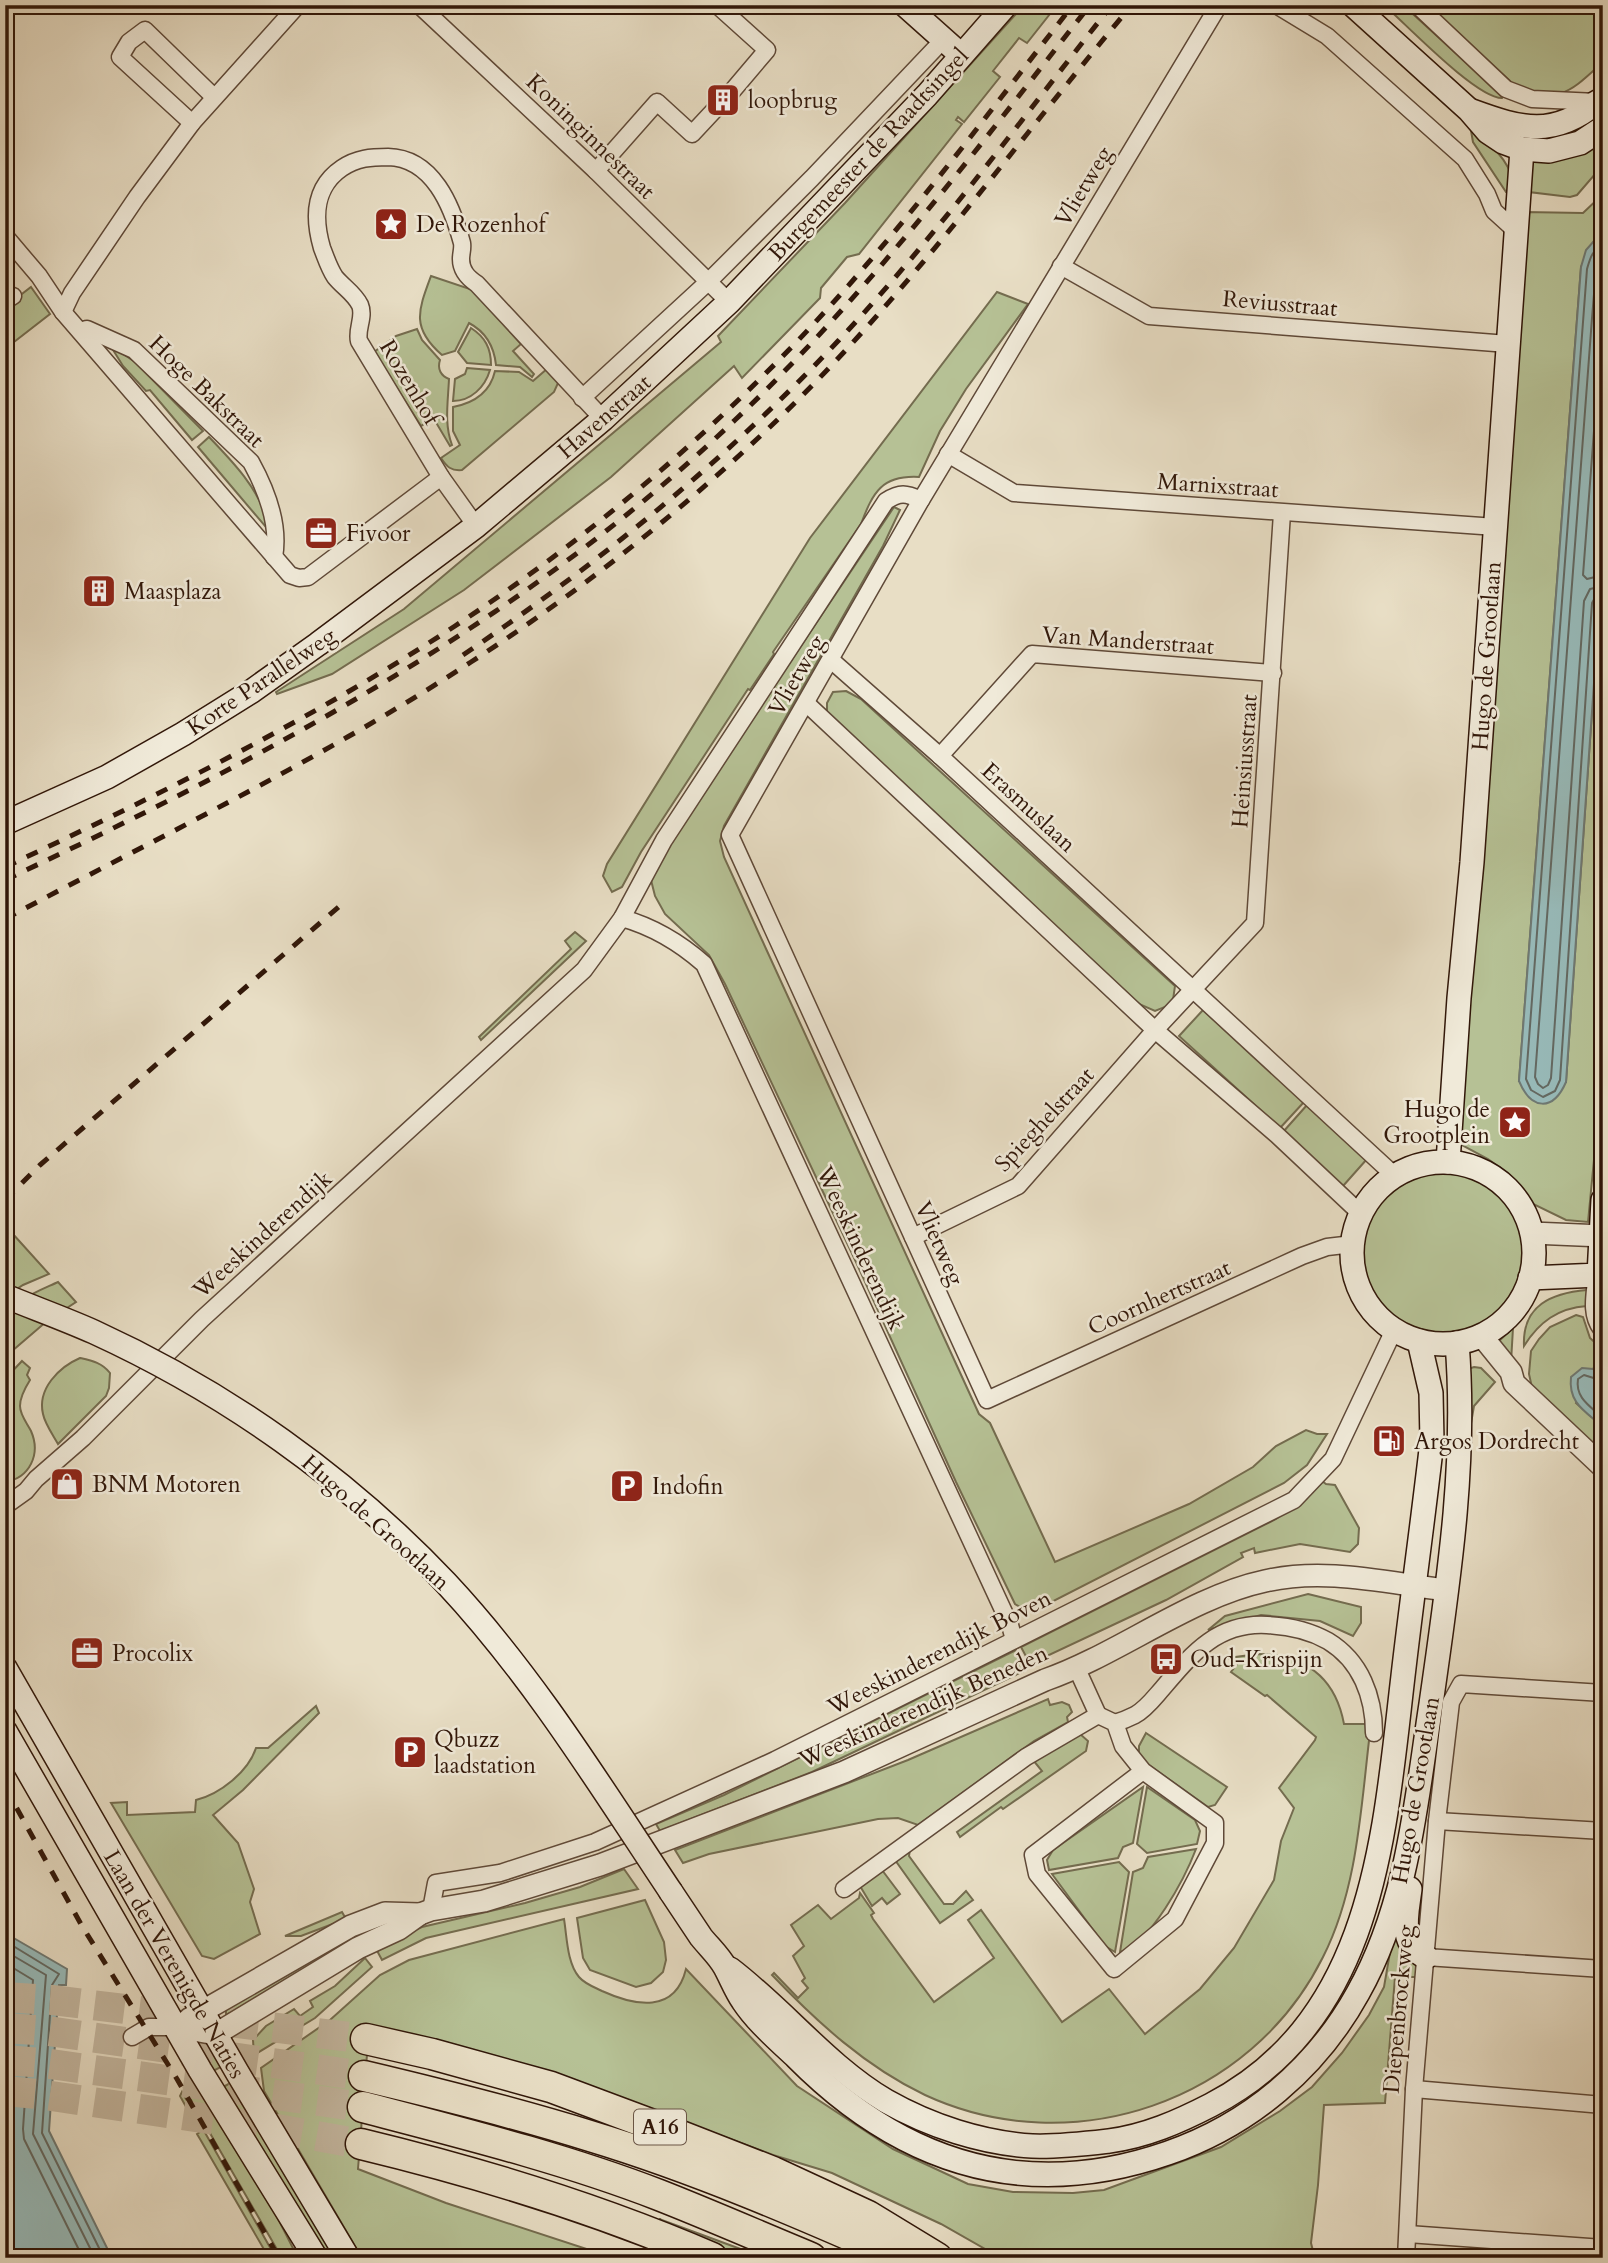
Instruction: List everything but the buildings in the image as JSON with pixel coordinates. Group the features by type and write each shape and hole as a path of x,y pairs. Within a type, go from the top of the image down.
{"highway":[{"name":"A16","path":"366,2039 551,2087 650,2123 773,2172 856,2210 937,2258"},
{"name":"A16","path":"364,2076 489,2106 593,2136 780,2205 902,2258"},
{"path":"363,2107 575,2166 657,2194 811,2258"},
{"path":"362,2144 555,2198 712,2258"}],"main road":[{"path":"905,5 961,55"},
{"name":"Burgemeester de Raadtsingel","path":"729,302 855,171 1006,5"},
{"path":"1353,5 1469,110 1488,132 1503,142 1522,149 1549,151 1580,143 1603,128"},
{"path":"1469,110 1518,126 1546,128 1570,120 1601,100"},
{"name":"Hugo de Grootlaan","path":"1448,1162 1522,149"},
{"name":"Havenstraat","path":"476,526 603,419 729,302"},
{"name":"Korte Parallelweg","path":"5,823 107,777 183,734 240,698 394,589 476,526"},
{"name":"Korte Parallelweg","path":"5,817 30,811"},
{"path":"1448,1162 1480,1170 1499,1181 1521,1206 1532,1233 1534,1255 1530,1278 1521,1299 1498,1326 1457,1343 1434,1344 1419,1341 1394,1330 1377,1316 1364,1298 1355,1277 1353,1244 1361,1214 1379,1189 1395,1176 1419,1166 1448,1162"},
{"path":"1530,1278 1601,1275 1603,1200"},
{"name":"Hugo de Grootlaan","path":"5,1296 94,1332 229,1405 301,1455 407,1544 447,1584 501,1647 558,1724 723,1964 743,2001 777,2039 832,2091 891,2132 932,2152 980,2167 1037,2175 1097,2172 1163,2155 1215,2133 1252,2112 1305,2066 1328,2039 1360,1991 1381,1945 1408,1858 1447,1590 1460,1466 1457,1343"},
{"name":"Hugo de Grootlaan","path":"723,1964 755,1988 788,2022 852,2078 887,2101 922,2119 968,2135 1001,2142 1061,2146 1129,2138 1165,2127 1225,2098 1263,2070 1308,2023 1338,1978 1355,1942 1373,1879 1392,1768 1432,1441 1431,1393 1419,1341"},
{"name":"Laan der Verenigde Naties","path":"5,1668 348,2258"},
{"name":"Laan der Verenigde Naties","path":"5,1731 176,2027 316,2258"},
{"path":"1408,1858 1411,1886 1406,1933 1410,1945 1426,1957"}],"street":[{"path":"63,312 72,293 137,197 192,123 298,5"},
{"name":"Koninginnestraat","path":"419,5 596,171 729,302"},
{"path":"596,171 657,102 692,134 767,50 737,11 718,5"},
{"name":"Vlietweg","path":"986,1400 730,835 948,454 1219,5"},
{"path":"1276,5 1326,36 1465,159 1487,194 1494,211 1516,230"},
{"path":"1417,5 1507,89 1532,99 1601,100"},
{"path":"192,123 120,57 129,42 145,30 214,97"},
{"name":"Burgemeester de Raadtsingel","path":"704,277 812,178 944,39"},
{"name":"Rozenhof","path":"476,526 441,477 359,341 357,335 361,307 354,295 333,275 316,225 318,198 332,175 348,164 364,158 398,157 430,175 441,188 452,214 463,247 461,259 464,271 469,279 496,303 603,419"},
{"path":"5,236 39,276 63,312 290,575 308,578 441,477"},
{"name":"Reviusstraat","path":"1061,265 1149,316 1508,344"},
{"name":"Havenstraat","path":"582,398 704,277"},
{"name":"Hoge Bakstraat","path":"80,331 87,330 134,350 251,462 263,484 268,501 277,539 274,557"},
{"name":"Marnixstraat","path":"948,454 1014,493 1496,527"},
{"name":"Weeskinderendijk","path":"5,1506 26,1491 90,1432 202,1319 584,970 622,918 664,840 886,501 897,493 908,494 921,500"},
{"name":"Heinsiusstraat","path":"1193,989 1255,923 1282,513"},
{"name":"Van Manderstraat","path":"940,756 1032,654 1273,673"},
{"name":"Erasmuslaan","path":"831,660 940,756 1395,1176"},
{"path":"806,704 1155,1030 1277,1135 1361,1214"},
{"name":"Weeskinderendijk","path":"622,918 646,925 669,937 704,964 1010,1625 1014,1640"},
{"path":"1155,1030 1193,989"},
{"name":"Spieghelstraat","path":"913,1237 1018,1186 1155,1030"},
{"path":"1532,1233 1602,1236"},
{"name":"Coornhertstraat","path":"986,1400 1302,1256 1327,1247 1353,1244"},
{"path":"1601,1275 1596,1318 1603,1327"},
{"name":"Weeskinderendijk Boven","path":"426,1912 436,1883 500,1873 595,1842 775,1760 1294,1500 1334,1459 1394,1330"},
{"path":"1481,1335 1511,1372 1514,1383 1603,1467"},
{"name":"Weeskinderendijk Beneden","path":"176,2027 351,1926 385,1913 426,1912 484,1901 612,1860 844,1772 1045,1680 1077,1669 1247,1585 1268,1580 1321,1576 1371,1579 1447,1590"},
{"path":"1115,1723 1136,1715 1151,1702 1203,1644 1224,1631 1261,1625 1311,1632 1334,1644 1346,1655 1370,1695 1374,1733"},
{"path":"1077,1669 1098,1715 1115,1723 1123,1746 1143,1771 1215,1823 1214,1843 1175,1919 1114,1969 1037,1874 1033,1855 1143,1771"},
{"name":"Diepenbrockweg","path":"1406,2258 1414,2089 1437,1821 1451,1702 1461,1684 1603,1693"},
{"path":"844,1889 1026,1757 1098,1715"},
{"path":"1437,1821 1603,1831"},
{"name":"Weeskinderendijk Beneden","path":"216,2034 348,1953 399,1929 426,1912"},
{"path":"1426,1957 1603,1969"},
{"path":"132,2037 149,2027 176,2027 216,2034"},
{"path":"1414,2089 1603,2105"},
{"path":"1408,2234 1603,2248"}],"green space":[{"path":"1024,5 1057,5 1027,43 1019,38 993,71 1000,77 964,122 958,117 956,120 962,124 859,254 847,257 821,288 820,298 742,378 734,366 611,477 464,590 332,674 277,694 276,692 404,609 721,342 718,336 845,203"},
{"path":"1384,5 1403,5 1503,96 1502,98 1490,95 1459,74"},
{"path":"1428,5 1603,5 1603,62 1572,88 1563,92 1553,95 1529,91 1513,84"},
{"path":"1470,125 1506,163 1514,192 1506,192 1473,142"},
{"path":"1603,134 1603,165 1577,195 1570,197 1529,192 1528,161"},
{"path":"1603,194 1603,240 1594,241 1581,267 1519,1081 1566,1082 1603,555 1603,1066 1588,1222 1566,1220 1529,1202 1510,1175 1458,1143 1524,212 1583,213"},
{"path":"431,276 473,290 521,344 513,351 534,374 532,377 520,367 496,365 488,340 469,323 455,351 442,355 432,345 421,327 420,318"},
{"path":"31,287 50,314 5,349 5,307"},
{"path":"997,292 1028,304 966,389 940,431 919,477 896,479 875,495 861,524 750,690 748,689 641,852 622,887 612,892 603,876 607,864 810,538"},
{"path":"471,328 486,344 491,365 467,363 458,352"},
{"path":"417,329 422,340 440,360 440,372 449,379 447,413 450,446 434,419 421,426 374,352 396,336"},
{"path":"110,345 135,362 203,431 192,440 150,390 146,391 123,366"},
{"path":"467,368 490,370 485,382 476,392 466,399 453,401 455,379 465,374"},
{"path":"548,368 558,383 554,392 462,470 452,469 445,464 441,458 460,445 453,431 453,407 480,396 493,379 495,371 519,372 533,381"},
{"path":"209,437 252,487 269,523 265,526 198,447"},
{"path":"894,507 900,510 883,546 724,826 720,841 724,857 979,1414 990,1423 1055,1562 1189,1504 1253,1467 1276,1446 1306,1430 1327,1434 1307,1465 1284,1483 1034,1611 1025,1610 1015,1604 725,984 709,955 665,914 655,896 651,880 670,841"},
{"path":"846,691 861,699 1175,986 1173,1000 1155,1011 1139,1004 827,715 827,703 833,692"},
{"path":"575,932 586,941 481,1040 479,1037 571,949 565,941"},
{"path":"1203,1010 1304,1102 1280,1128 1179,1036"},
{"path":"1307,1105 1367,1159 1343,1186 1283,1132"},
{"path":"1442,1170 1474,1176 1501,1194 1519,1221 1525,1253 1519,1285 1501,1312 1474,1330 1442,1336 1410,1330 1383,1312 1365,1285 1359,1253 1365,1221 1383,1194 1410,1176"},
{"path":"12,1233 49,1274 23,1285 5,1297 5,1241"},
{"path":"58,1282 76,1302 47,1321 5,1357 4,1327 8,1315 19,1302"},
{"path":"1587,1290 1587,1306 1567,1310 1550,1318 1524,1346 1528,1320 1534,1311 1551,1298"},
{"path":"1576,1315 1583,1317 1590,1338 1603,1350 1603,1376 1593,1369 1576,1403 1603,1427 1603,1456 1533,1392 1529,1374 1531,1351 1539,1339 1550,1327"},
{"path":"1513,1328 1511,1362 1499,1341"},
{"path":"80,1358 97,1363 110,1373 109,1388 106,1396 58,1444 44,1418 43,1396 57,1373"},
{"path":"22,1361 30,1368 27,1375 30,1380 22,1396 20,1409 34,1440 34,1456 21,1476 5,1482 5,1379"},
{"path":"1481,1368 1495,1382 1474,1406 1470,1429 1465,1370"},
{"path":"1322,1481 1335,1485 1359,1528 1358,1544 1350,1552 1300,1544 1255,1553 1254,1548 1241,1553 1243,1557 1166,1600 1030,1664 1021,1647 1276,1519"},
{"path":"1308,1594 1361,1607 1361,1623 1353,1636 1320,1621 1261,1615 1208,1630 1225,1616"},
{"path":"1016,1650 1026,1670 812,1772 660,1831 656,1824 724,1795"},
{"path":"1258,1654 1290,1659 1315,1671 1333,1693 1344,1724 1371,1724 1361,1813 1344,1902 1323,1957 1291,2007 1251,2049 1204,2082 1152,2106 1097,2119 1039,2123 981,2115 925,2095 883,2071 843,2042 772,1975 774,1973 798,1998 808,1988 802,1981 805,1978 793,1956 804,1946 791,1925 818,1905 831,1919 859,1898 860,1893 874,1913 871,1915 873,1919 934,2002 994,1958 968,1920 981,1910 1062,2022 1109,1989 1145,2034 1200,1989 1234,1948 1274,1880 1281,1841 1294,1808 1279,1788 1316,1737 1267,1695 1231,1672 1237,1664 1228,1658"},
{"path":"1048,1699 1050,1705 1062,1702 1069,1705 1072,1712 1067,1717 1068,1722 1034,1741 918,1825 898,1818 878,1819 709,1854 683,1863 675,1850 908,1760"},
{"path":"316,1706 319,1713 243,1790 213,1815 238,1843 254,1889 250,1902 260,1934 214,1959 202,1956 111,1803 127,1802 127,1815 195,1812 196,1800 214,1793 232,1781 247,1765 256,1748 268,1748"},
{"path":"1146,1733 1227,1787 1215,1805 1208,1807 1139,1758 1139,1746"},
{"path":"1080,1734 1088,1741 1086,1751 960,1837 957,1832 1042,1771 1033,1760"},
{"path":"1143,1787 1133,1843 1123,1847 1118,1858 1049,1870 1047,1860 1053,1850"},
{"path":"1147,1787 1195,1820 1200,1831 1197,1844 1147,1853 1137,1844"},
{"path":"910,1849 909,1856 944,1904 953,1904 966,1891 973,1900 940,1923 895,1860"},
{"path":"1196,1849 1184,1876 1155,1923 1132,1946 1120,1952 1133,1872 1143,1868 1148,1857"},
{"path":"1119,1862 1129,1872 1115,1952 1105,1946 1052,1874"},
{"path":"624,1869 638,1889 426,1938 382,1960 375,1947 422,1927 525,1903 580,1887"},
{"path":"882,1870 900,1894 887,1904 882,1898 872,1906 860,1886"},
{"path":"1400,1895 1407,1956 1417,1965 1416,1977 1395,1977 1385,2103 1324,2105 1311,2243 1314,2255 1367,2258 1001,2258 941,2224 832,2173 773,2155 671,2117 369,2029 358,2169 446,2203 614,2258 362,2258 264,2091 261,2068 330,2020 380,1975 409,1960 564,1919 572,1965 584,1982 628,2000 652,2002 673,1994 686,1969 797,2086 893,2149 968,2184 1013,2192 1073,2193 1104,2190 1221,2147 1280,2111 1312,2087 1342,2053 1369,2015 1384,1987"},
{"path":"645,1900 664,1942 666,1960 663,1972 651,1983 636,1987 590,1970 583,1958 577,1918"},
{"path":"342,1912 346,1919 301,1936 285,1936"},
{"path":"351,1936 353,1944 226,2015 226,2010"},
{"path":"365,1958 372,1967 315,2018 254,2055 253,2040 266,2026 294,2009 300,2016 313,2007 310,2001 335,1986"},
{"path":"208,2039 227,2064 213,2071 202,2047 202,2043"},
{"path":"236,2080 341,2258 329,2258 309,2230 223,2087"},
{"path":"196,2083 270,2203 298,2258 282,2258 184,2088"},
{"path":"182,2092 276,2258 269,2258 197,2134 200,2132 180,2096"},
{"path":"659,2219 765,2258 744,2258"}],"water":[{"path":"1603,240 1603,555 1566,1082 1555,1099 1542,1104 1530,1098 1519,1081 1581,267 1586,250 1594,241"},
{"path":"1582,1368 1593,1369 1603,1376 1603,1427 1579,1406 1572,1394 1571,1377"},
{"path":"5,1933 67,1969 66,1985 59,1985 49,2131 112,2258 5,2258"}],"tunnel":[{"path":"5,1997 52,2000 366,2039"},
{"path":"5,2028 48,2031 364,2076"},
{"path":"5,2060 363,2107"},
{"path":"5,2091 277,2129 361,2144"}],"railway":[{"path":"5,867 178,784 346,693 498,597 624,502 741,397 857,276 931,187 1073,5"},
{"path":"5,880 200,784 389,679 480,621 569,559 654,492 735,420 831,322 920,219 1090,5"},
{"path":"463,655 612,547 706,469 795,385 910,260 1112,5"},
{"path":"5,919 241,796 415,697 511,636 627,551 737,458 868,326 958,220 1132,5"},
{"path":"5,1200 40,1165 342,904"},
{"path":"5,1787 82,1926 177,2079 279,2258"}],"place":[{"name":"loopbrug","path":"723,100"},
{"name":"De Rozenhof","path":"391,224"},
{"name":"Fivoor","path":"321,533"},
{"name":"Maasplaza","path":"99,591"},
{"name":"Hugo de Grootplein","path":"1515,1122"},
{"name":"Argos Dordrecht","path":"1389,1441"},
{"name":"BNM Motoren","path":"67,1484"},
{"name":"Indofin","path":"627,1486"},
{"name":"Procolix","path":"87,1653"},
{"name":"Oud-Krispijn","path":"1166,1659"},
{"name":"Qbuzz laadstation","path":"410,1752"}]}
